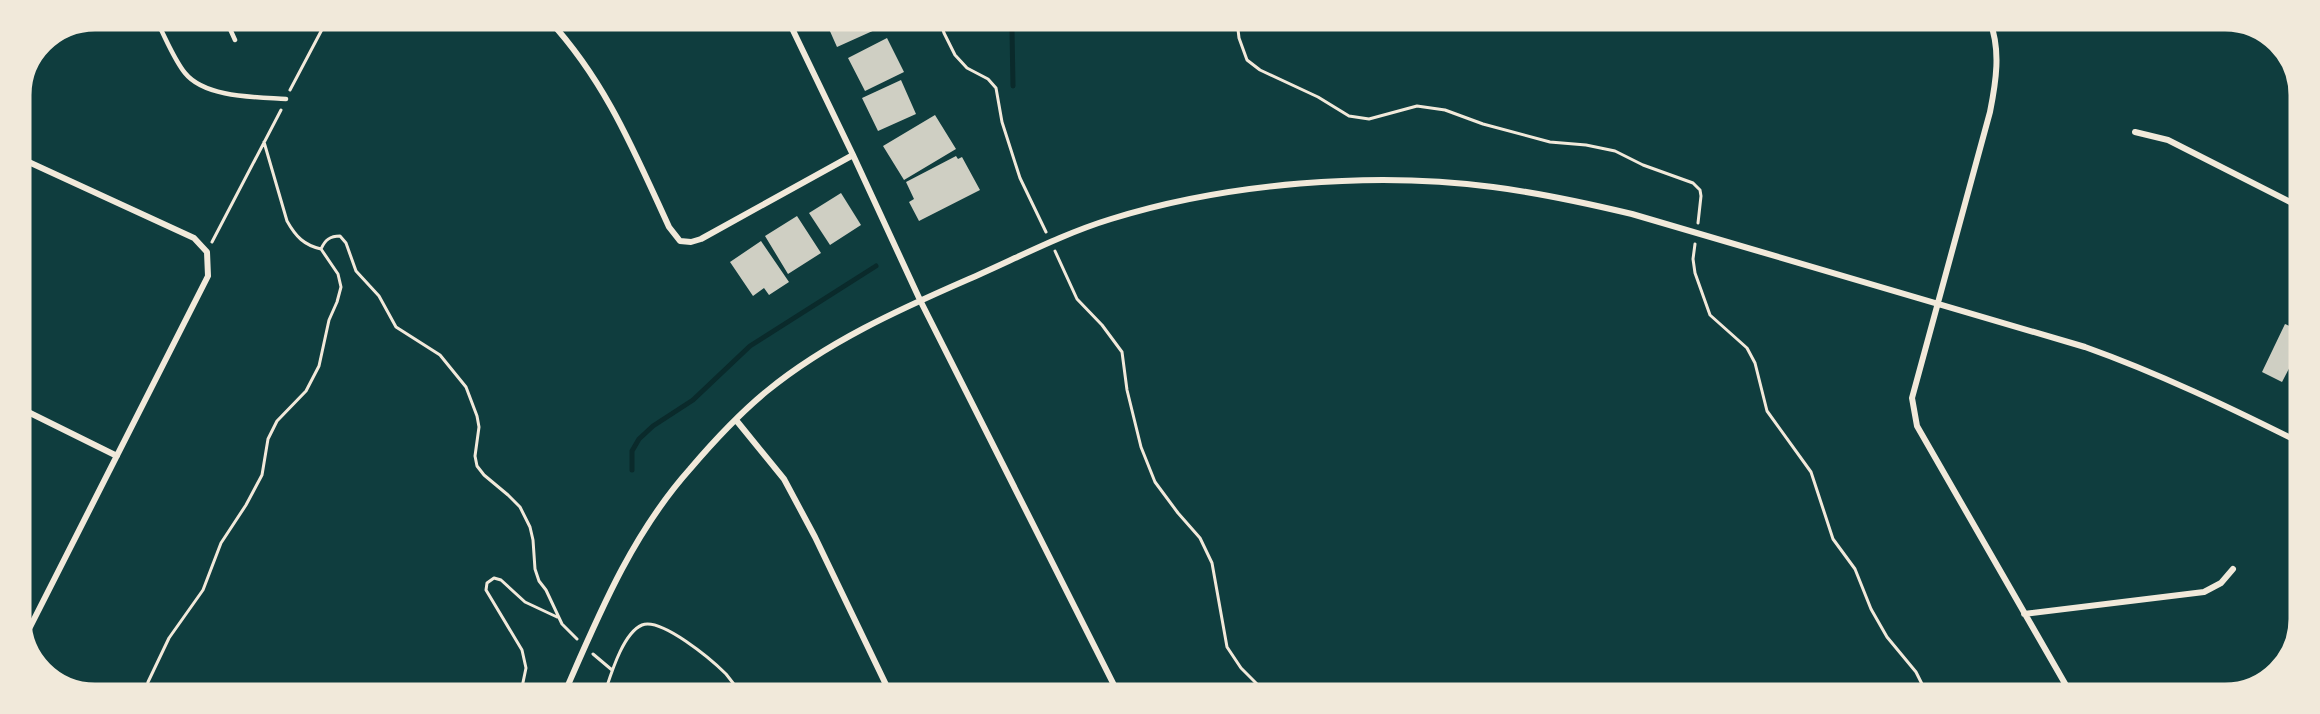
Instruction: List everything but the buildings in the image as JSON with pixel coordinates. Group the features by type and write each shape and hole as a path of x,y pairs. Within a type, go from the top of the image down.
{"street":[{"path":"558,30 594,76 617,115 669,226 680,241 691,242 701,239 853,155"},
{"path":"793,30 920,300 1113,684"},
{"path":"1991,30 1996,56 1995,83 1990,112 1912,398 1917,426 2065,684"},
{"path":"2135,132 2168,140 2290,202"},
{"path":"30,163 194,238 207,252 208,276 31,627"},
{"path":"569,684 604,605 640,536 665,499 688,470 766,392 820,353 865,327 920,300 1052,243 1108,219 1228,193 1286,185 1358,181 1429,182 1491,186 1574,200 1632,214 2085,347 2196,392 2290,438"},
{"path":"30,413 117,456"},
{"path":"736,420 784,479 815,537 886,684"},
{"path":"2024,614 2204,592 2221,583 2233,569"}],"lane":[{"path":"161,30 185,73 200,84 226,93 286,99"},
{"path":"230,30 235,40"}],"path":[{"path":"207,252 322,30"},
{"path":"943,30 955,55 966,68 988,79 996,88 1002,122 1020,178 1077,299 1102,325 1122,352 1127,390 1141,447 1155,482 1200,538 1212,563 1227,647 1241,668 1257,684"},
{"path":"1238,30 1247,60 1260,70 1308,92 1348,116 1369,119 1417,106 1445,110 1483,124 1550,142 1586,145 1615,151 1643,165 1692,183 1700,190 1693,259 1695,273 1710,315 1747,348 1755,363 1767,411 1810,472 1833,539 1855,569 1871,609 1887,637 1916,672 1922,684"},
{"path":"148,684 169,638 203,590 221,543 262,475 268,439 277,421 306,391 319,366 329,320 341,287 338,274 321,249 301,242 287,221 264,142"},
{"path":"321,249 324,242 333,236 340,236 346,243 356,271 379,296 396,327 440,355 466,387 479,427 475,456 477,466 520,507 530,527 535,569 557,617 525,602 501,580 490,579 486,590 522,650 525,668 522,684"},
{"path":"608,684 612,670 633,632 642,625 651,623 675,633 726,674 733,684"}],"waterway":[{"path":"1012,30 1013,86"},
{"path":"632,470 632,451 639,439 653,426 693,400 750,346 876,266"}]}
